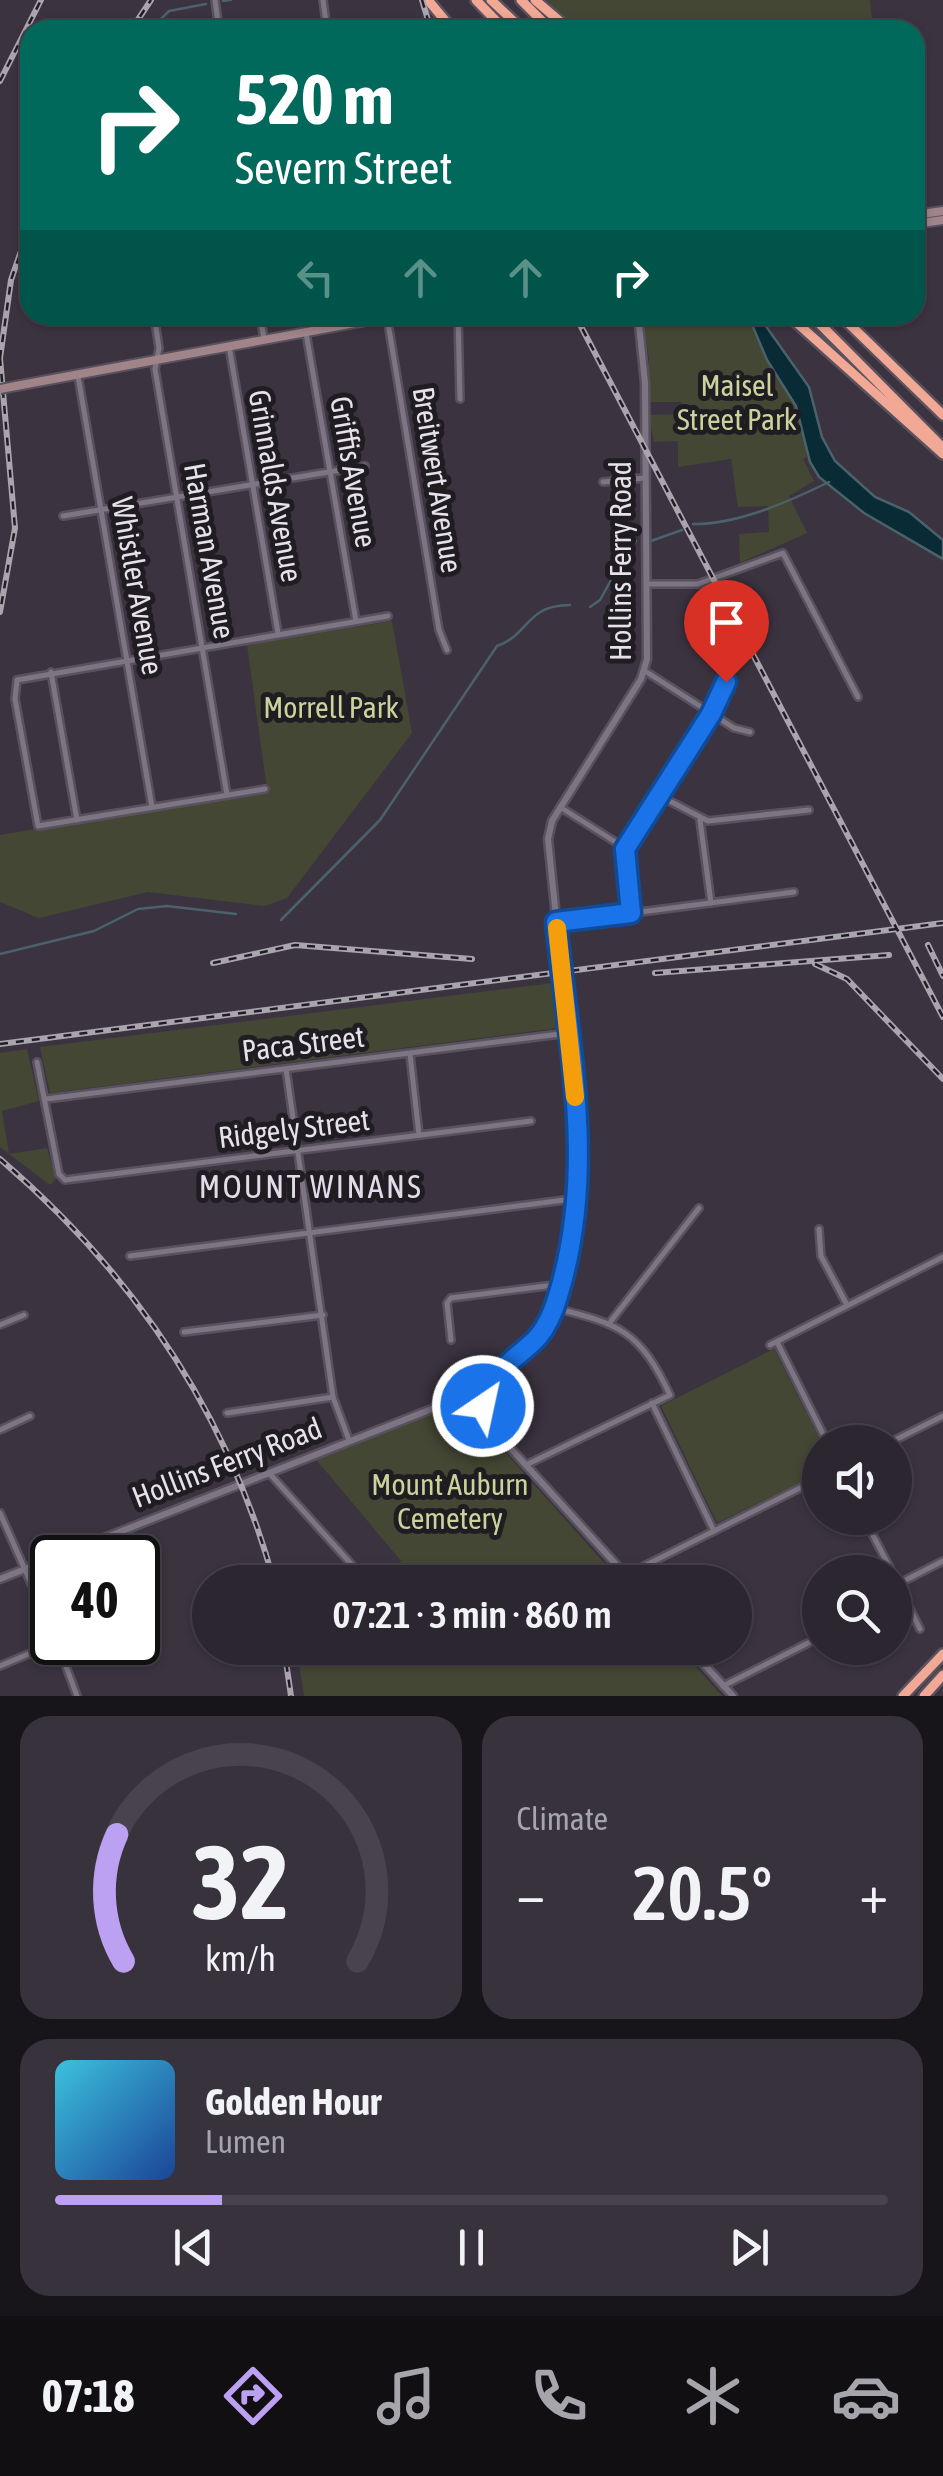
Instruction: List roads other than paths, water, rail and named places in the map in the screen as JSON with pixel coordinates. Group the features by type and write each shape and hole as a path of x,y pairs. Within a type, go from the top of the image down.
{"highway":[{"path":"428,0 445,20"},
{"path":"476,0 495,20"},
{"path":"491,0 512,20"},
{"path":"520,0 540,20"},
{"path":"535,0 558,20"},
{"path":"800,325 943,451"},
{"path":"821,325 943,451"},
{"path":"850,325 943,416"},
{"path":"903,1696 943,1654"},
{"path":"924,1696 943,1675"}],"main road":[{"path":"0,389 338,325"}],"street":[{"name":"Harman Avenue","path":"155,325 155,359 227,795"},
{"path":"262,325 264,339"},
{"name":"Breitwert Avenue","path":"388,325 440,630 447,650"},
{"path":"458,325 460,399"},
{"name":"Hollins Ferry Road","path":"0,1579 484,1390 540,1335 554,1308 580,1198 548,839 560,806 645,670 644,383 639,325"},
{"name":"Griffis Avenue","path":"306,332 356,621"},
{"name":"Grinnalds Avenue","path":"229,346 278,634"},
{"name":"Whistler Avenue","path":"78,373 152,807"},
{"path":"63,516 366,466"},
{"path":"604,482 644,478"},
{"path":"646,584 698,584 783,554 858,697"},
{"path":"265,788 38,826 14,699 18,680 388,616"},
{"path":"631,913 625,849 725,689 725,650"},
{"path":"645,670 711,714 750,732"},
{"path":"51,672 76,820"},
{"path":"660,796 700,820 810,810"},
{"path":"560,806 625,849"},
{"path":"700,820 711,904"},
{"path":"556,922 794,892"},
{"name":"Paca Street","path":"44,1100 568,1033"},
{"path":"410,1053 419,1135"},
{"path":"37,1062 44,1100"},
{"path":"286,1069 333,1397 349,1440"},
{"name":"Ridgely Street","path":"44,1100 62,1180 531,1121"},
{"path":"130,1256 580,1198"},
{"path":"610,1322 699,1208"},
{"path":"819,1229 821,1256 847,1305"},
{"path":"818,1425 773,1343 943,1257"},
{"path":"450,1340 448,1300 562,1284"},
{"path":"528,1464 670,1394 645,1349 610,1322 554,1308"},
{"path":"0,1325 24,1315"},
{"path":"184,1332 323,1315"},
{"name":"Hollins Ferry Road","path":"471,1392 480,1380 514,1360"},
{"path":"484,1390 483,1406 493,1424"},
{"path":"471,1392 474,1407 617,1565"},
{"path":"227,1413 333,1397"},
{"path":"652,1404 714,1531"},
{"path":"0,1430 30,1416"},
{"path":"912,1432 943,1416"},
{"path":"268,1472 352,1565"},
{"path":"646,1565 802,1487"},
{"path":"0,1514 30,1580"},
{"path":"912,1573 943,1562"},
{"path":"912,1613 920,1629"},
{"path":"723,1686 802,1646"},
{"path":"0,1666 30,1653"},
{"path":"66,1665 78,1696"},
{"path":"704,1665 733,1696"}],"water":[{"path":"752,325 765,325 809,387 822,437 835,461 875,497 909,512 943,540 943,559 864,513 819,477 810,462 796,406 767,360"}],"waterway":[{"path":"223,1 231,0"},
{"path":"160,20 169,11 206,4"},
{"path":"693,524 745,516 829,482"},
{"path":"651,541 682,530"},
{"path":"628,549 636,541"},
{"path":"590,607 600,600 619,566"},
{"path":"281,920 380,820 497,646 516,635 536,615 570,605"},
{"path":"0,954 94,931 138,909 167,906 236,914"}],"railway":[{"path":"31,20 41,0"},
{"path":"138,20 151,0"},
{"path":"422,0 428,20"},
{"path":"0,81 20,41"},
{"path":"0,358 11,280 20,254"},
{"path":"580,325 943,1017"},
{"path":"0,358 15,528 0,612"},
{"path":"0,1044 943,923"},
{"path":"213,963 295,945 472,959"},
{"path":"928,945 943,976"},
{"path":"655,973 889,955"},
{"path":"815,964 847,979 943,1079"},
{"path":"0,1159 92,1249 170,1350 230,1461 269,1565"},
{"path":"286,1665 291,1696"}],"district":[{"name":"MOUNT WINANS","path":"311,1187"}],"park label":[{"name":"Maisel Street Park","path":"737,403"},
{"name":"Morrell Park","path":"331,708"},
{"name":"Mount Auburn Cemetery","path":"450,1502"}]}
